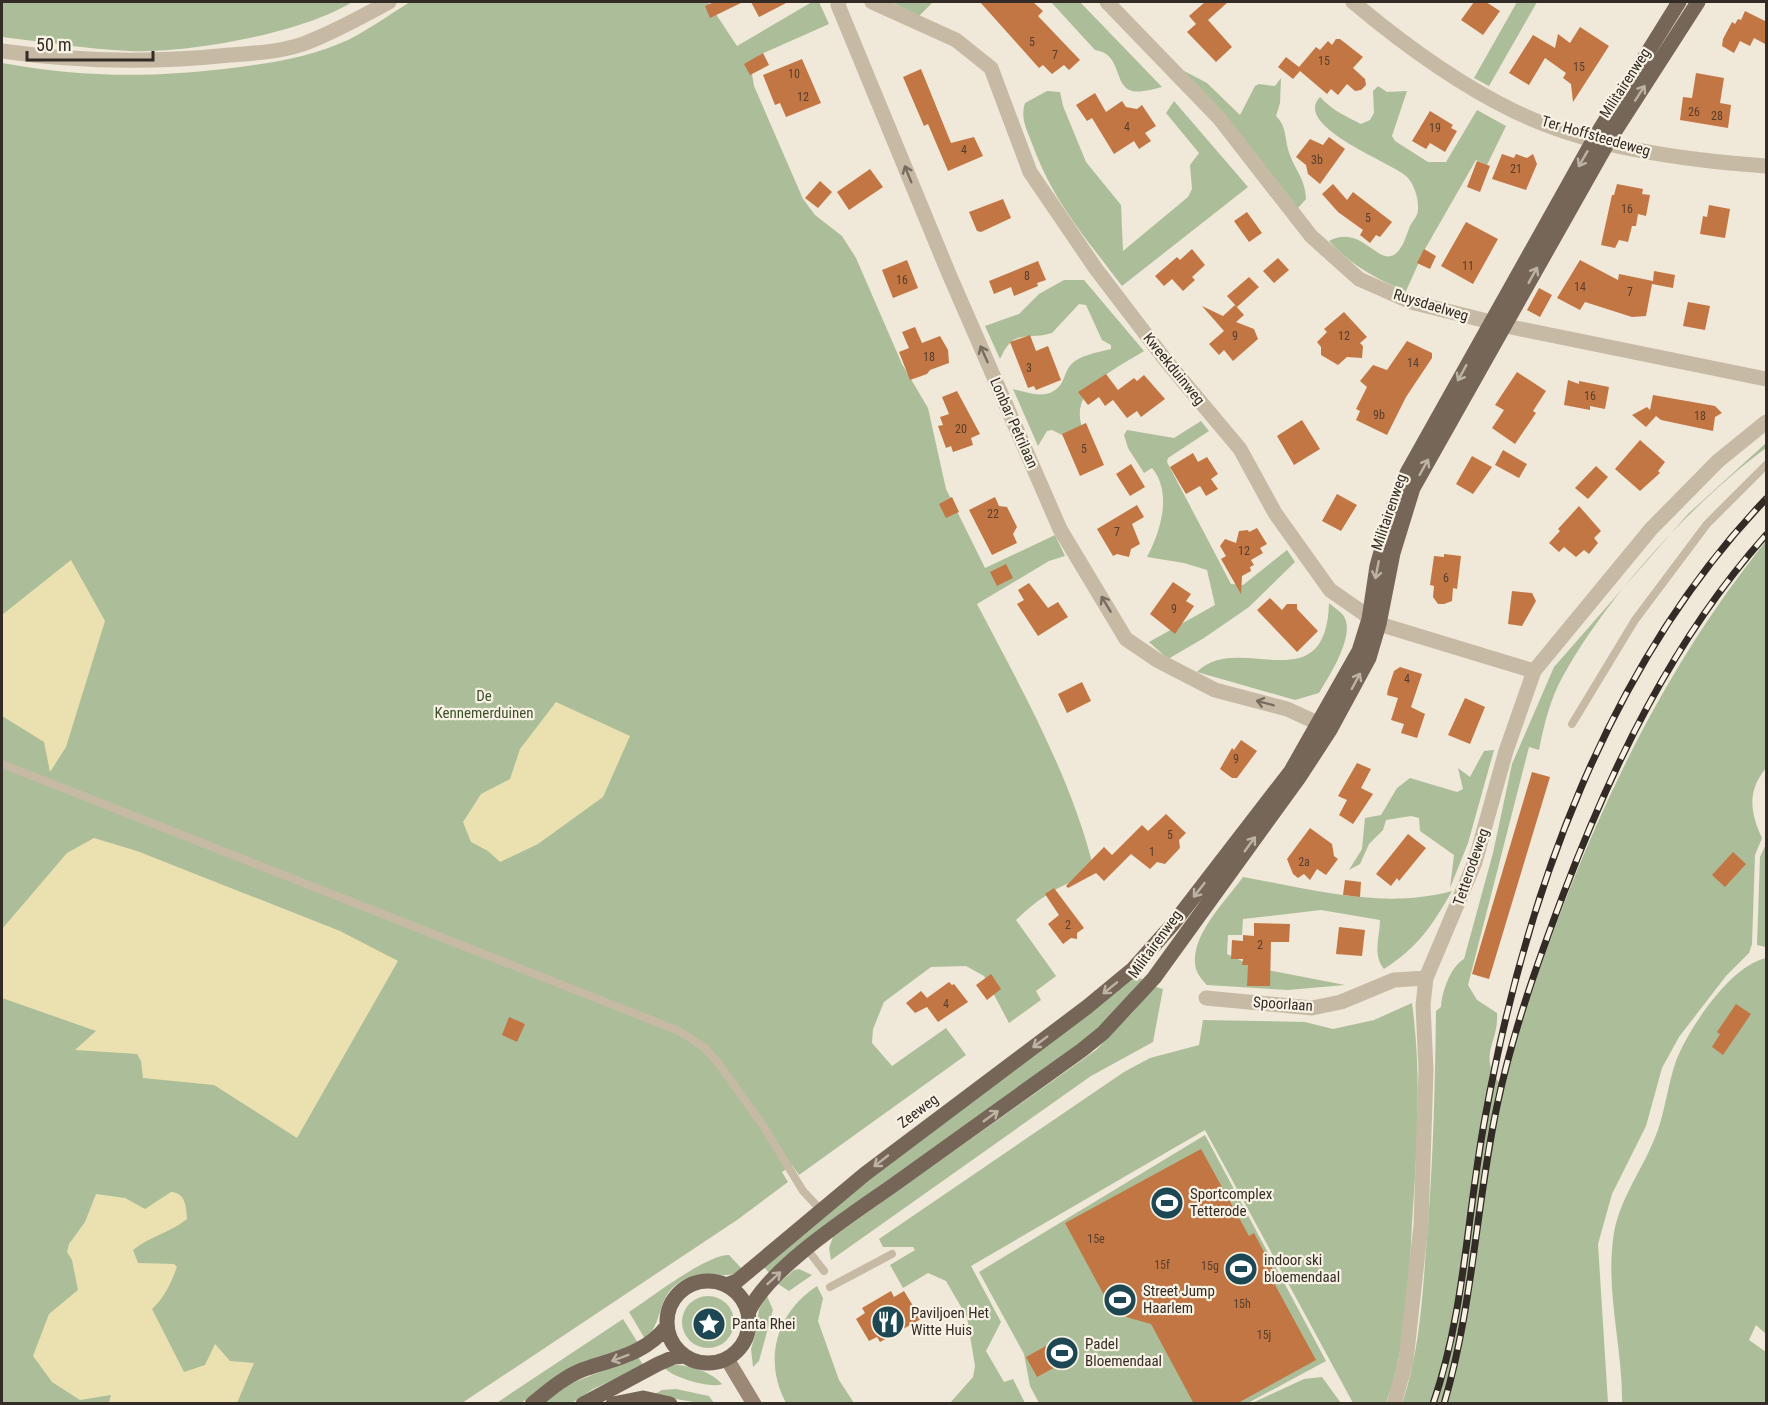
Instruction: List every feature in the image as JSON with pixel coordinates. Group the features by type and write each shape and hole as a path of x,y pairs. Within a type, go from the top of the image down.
{"main road":[{"name":"Militairenweg","path":"807,1249 864,1204 1082,1050 1137,998 1300,776 1330,730 1369,658 1374,621 1413,488 1497,324 1679,2"},
{"name":"Militairenweg","path":"1601,140 1698,2"},
{"name":"Militairenweg","path":"1133,969 1173,924 1291,771 1320,724 1374,621"},
{"name":"Zeeweg","path":"726,1286 737,1281 821,1210 1133,969"},
{"path":"583,1404 674,1357 685,1356 710,1364 727,1359 740,1348 747,1336 748,1313 755,1299 807,1249"},
{"path":"532,1404 581,1371 627,1356 660,1336 667,1326 671,1305 682,1291 701,1282 726,1286 739,1295 748,1313"},
{"path":"667,1326 673,1344 685,1356"},
{"path":"727,1359 754,1404"},
{"path":"613,1404 643,1398 670,1404"}],"street":[{"path":"2,51 53,58 126,62 186,60 264,52 300,45 332,32 389,2"},
{"name":"Lonbar Petrilaan","path":"839,2 838,5 949,274 1060,529 1126,639 1157,660 1215,690 1287,709 1320,724"},
{"name":"Kweekduinweg","path":"872,2 956,39 991,68 1030,172 1096,268 1167,362 1240,449 1275,513 1330,590 1374,621 1534,671"},
{"name":"Ruysdaelweg","path":"1107,2 1219,118 1311,236 1337,262 1359,279 1411,302 1497,324 1767,379"},
{"name":"Ter Hoffsteedeweg","path":"1353,2 1397,38 1479,92 1515,112 1601,140 1699,161 1767,166"},
{"name":"Tetterodeweg","path":"1394,1404 1406,1361 1421,1225 1426,1070 1423,1005 1426,978 1475,862 1506,751 1534,671 1651,529 1718,462 1767,422"},
{"name":"Spoorlaan","path":"1206,998 1312,1008 1341,1002 1394,980 1426,978"}],"lane":[{"path":"1572,724 1635,621 1707,524 1767,465"},
{"path":"2,764 679,1031 705,1048 719,1064 764,1127 803,1191 821,1210"},
{"path":"807,1249 824,1271"},
{"path":"830,1287 892,1254"}],"green space":[{"path":"2,2 352,2 305,23 244,39 181,49 129,51 2,37"},
{"name":"De Kennemerduinen","path":"410,2 708,2 737,46 812,2 819,2 829,24 759,55 752,74 754,86 803,199 815,215 842,236 856,258 902,364 928,408 946,489 985,568 1055,535 1065,556 1049,561 977,604 1057,763 1092,862 1085,877 1048,894 1016,920 1056,976 1036,991 1041,1000 1009,1023 984,976 966,966 931,967 884,1002 873,1029 872,1043 892,1066 946,1028 966,1055 799,1175 792,1165 782,1172 788,1182 737,1220 462,1403 2,1403 2,63 30,68 113,75 167,74 256,65 303,56 348,40"},
{"path":"891,2 933,2 919,16"},
{"path":"1051,2 1080,2 1162,87 1139,92 1126,88 1110,57 1104,52 1095,50"},
{"path":"1517,2 1537,2 1489,86 1474,78"},
{"path":"1169,63 1207,83 1240,115 1255,86 1259,84 1275,86 1281,78 1280,103 1276,116 1284,130 1288,150 1304,186 1306,199 1298,208"},
{"path":"1378,86 1387,92 1407,91 1392,136 1395,141 1428,162 1446,162 1477,110 1506,126 1487,165 1476,160 1425,249 1406,291 1364,270 1329,241 1349,237 1366,244 1379,254 1391,256 1401,248 1417,214 1418,201 1406,176 1331,131 1319,120 1315,108 1320,97 1334,109 1361,124 1370,120 1374,113 1373,91"},
{"path":"1047,91 1060,92 1063,106 1086,162 1121,205 1123,251 1188,197 1192,189 1190,165 1199,153 1166,113 1174,101 1248,187 1122,286 1061,203 1041,166 1027,130 1023,114 1025,103"},
{"path":"1064,280 1084,280 1144,351 1098,381 1089,391 1082,401 1080,413 1082,427 1064,436 1052,430 1047,431 1038,446 1013,389 1038,394 1051,393 1061,384 1072,363 1088,355 1111,349 1111,345 1102,340 1086,305 1079,304 1052,333 1016,339 1005,349 1000,359 985,326 1019,314 1039,294"},
{"path":"1201,421 1209,431 1168,458 1167,462 1231,584 1243,585 1287,550 1295,562 1249,607 1168,659 1149,642 1215,605 1207,570 1184,563 1147,557 1160,525 1162,489 1152,468 1144,473 1128,448 1124,435 1127,430 1174,438"},
{"path":"1766,443 1766,448 1709,495 1667,538 1688,514"},
{"path":"1766,541 1766,768 1756,785 1752,802 1762,838 1755,855 1752,944 1749,953 1726,976 1679,1037 1662,1068 1646,1126 1612,1194 1598,1244 1608,1403 1402,1404 1416,1347 1423,1289 1432,1160 1436,1011 1441,1007 1445,987 1451,973 1464,959 1493,853 1512,764 1554,667 1625,586 1582,645 1558,685 1545,722 1539,750 1529,747 1468,985 1477,1000 1497,1013 1497,1024 1490,1050 1494,1075 1502,1086 1550,941 1577,870 1642,732 1679,666 1720,602"},
{"path":"1329,603 1343,615 1347,633 1335,666 1319,693 1295,700 1197,672 1214,661 1234,658 1297,659 1313,651 1324,634"},
{"path":"1494,750 1468,843 1450,888 1454,855 1420,831 1419,818 1411,816 1386,820 1383,830 1369,844 1360,864 1349,870 1362,849 1365,818 1381,815 1397,788 1410,778 1457,792 1463,789 1458,768 1470,777 1484,751"},
{"path":"1766,844 1766,947 1757,945 1760,857"},
{"path":"1243,877 1321,892 1374,898 1400,899 1452,891 1423,935 1396,961 1384,969 1377,952 1380,920 1321,910 1243,919 1242,935 1228,935 1227,954 1257,968 1345,985 1288,990 1207,985 1196,969 1195,957 1198,944 1210,920"},
{"path":"1766,958 1766,1334 1756,1325 1749,1340 1766,1352 1765,1403 1622,1404 1611,1261 1615,1226 1654,1140 1676,1061 1690,1032 1725,985 1752,963"},
{"path":"1133,977 1143,979 1105,1023 1076,1047 770,1274 764,1267 819,1218"},
{"path":"1153,986 1163,989 1153,1042 1091,1076 831,1260 829,1248 833,1237 1096,1050 1134,1011"},
{"path":"1412,1003 1417,1058 1418,1113 1410,1269 1403,1337 1386,1403 1353,1403 1205,1130 971,1266 1001,1322 986,1351 1004,1382 1013,1379 1025,1403 950,1403 973,1377 975,1366 967,1317 946,1281 928,1273 903,1288 890,1265 915,1250 913,1247 883,1247 879,1239 1124,1072 1150,1058 1199,1045 1203,1020 1305,1022 1333,1029 1374,1020"},
{"name":"Sportcomplex Tetterode","path":"1205,1135 1326,1361 1248,1403 1039,1403 1030,1386 1024,1354 979,1272"},
{"path":"729,1255 743,1270 729,1275 696,1275 677,1284 666,1296 655,1326 645,1339 629,1312 693,1269 706,1262"},
{"path":"799,1269 812,1275 789,1291 778,1284 794,1270"},
{"path":"817,1286 823,1298 818,1321 839,1380 854,1403 786,1403 779,1387 775,1370 775,1354 783,1324 803,1297"},
{"path":"708,1296 718,1298 726,1304 732,1312 734,1322 732,1332 726,1340 718,1346 708,1348 698,1346 690,1340 684,1332 682,1322 684,1312 690,1304 698,1298"},
{"path":"767,1296 773,1310 759,1361 753,1367 751,1349 759,1309"},
{"path":"623,1319 638,1343 560,1377 521,1403 495,1404"},
{"path":"638,1357 644,1366 593,1389 572,1403 541,1404 572,1383"},
{"path":"672,1365 699,1370 722,1384 710,1385 674,1375 664,1367"},
{"path":"1322,1377 1341,1403 1252,1403 1304,1379"},
{"path":"676,1389 709,1396 714,1403 699,1403 653,1395 662,1390"}],"sand":[{"path":"71,560 105,621 66,747 50,772 44,742 2,716 2,615"},
{"path":"556,702 630,736 603,797 538,844 500,862 488,851 471,842 463,822 481,794 510,779 520,749"},
{"path":"94,838 137,851 340,931 398,961 297,1138 214,1085 143,1078 141,1061 137,1054 75,1050 96,1031 2,998 2,929 67,853"},
{"path":"171,1192 182,1198 187,1219 133,1250 138,1263 174,1264 177,1267 167,1290 152,1309 184,1372 205,1365 215,1344 230,1361 254,1363 237,1403 109,1403 111,1395 80,1400 52,1382 33,1356 49,1314 78,1290 72,1260 67,1252 69,1244 85,1222 96,1194 125,1198 145,1209"}],"building":[{"path":"714,2 743,2 710,18 705,6"},
{"path":"751,2 788,2 759,17"},
{"path":"980,2 1033,2 1043,11 1038,16 1080,60 1069,70 1064,65 1052,74 1043,65 1039,68"},
{"path":"1205,2 1228,2 1208,20 1232,47 1216,62 1187,32 1196,24 1189,16"},
{"path":"1474,2 1486,2 1500,11 1483,35 1461,20"},
{"path":"1745,11 1767,22 1767,45 1754,38 1750,46 1740,41 1734,53 1722,46 1723,39 1732,22 1735,24 1738,19 1741,20"},
{"path":"1580,27 1609,46 1573,102 1571,84 1563,78 1566,73 1545,58 1529,85 1509,73 1533,35 1555,48 1558,34 1570,43"},
{"path":"1336,39 1340,39 1363,57 1353,68 1365,79 1366,85 1361,90 1355,91 1347,84 1338,95 1331,89 1327,94 1300,71 1293,79 1278,67 1286,57 1299,67 1316,47 1320,50 1328,41 1332,45"},
{"path":"763,53 769,65 750,75 744,64"},
{"path":"802,59 821,103 786,117 780,103 775,105 763,75"},
{"path":"921,69 951,143 974,137 983,156 948,171 928,124 924,126 903,77"},
{"path":"1696,73 1724,78 1720,103 1731,105 1728,128 1680,120 1683,97 1692,98"},
{"path":"1095,93 1106,112 1122,101 1126,107 1137,109 1142,105 1156,126 1145,133 1151,141 1139,149 1134,141 1114,154 1092,118 1087,121 1076,105"},
{"path":"1430,111 1453,125 1451,128 1457,131 1445,152 1430,143 1426,149 1412,141"},
{"path":"1329,137 1345,149 1320,184 1308,174 1306,165 1296,157 1310,139 1323,145"},
{"path":"1502,154 1514,158 1516,154 1527,158 1533,154 1537,164 1526,190 1492,179"},
{"path":"1477,161 1490,166 1480,192 1467,187"},
{"path":"870,169 883,187 849,210 837,192"},
{"path":"820,181 832,192 818,208 805,198"},
{"path":"1333,184 1347,200 1353,192 1392,222 1380,237 1376,235 1370,243 1360,235 1363,230 1338,212 1322,194"},
{"path":"1617,184 1643,189 1642,194 1650,195 1646,216 1638,214 1636,226 1632,226 1628,242 1619,240 1615,248 1601,245 1612,195 1614,195"},
{"path":"1003,199 1011,218 981,232 977,231 969,212"},
{"path":"1709,205 1730,209 1725,238 1700,234 1703,216 1707,217"},
{"path":"1247,212 1262,233 1249,242 1234,221"},
{"path":"1466,222 1498,239 1473,284 1441,266"},
{"path":"1192,249 1205,265 1192,277 1195,280 1183,291 1172,279 1164,286 1155,276 1177,257 1180,260"},
{"path":"1424,249 1436,256 1430,269 1417,263"},
{"path":"1278,258 1289,270 1274,283 1263,271"},
{"path":"907,260 918,288 893,298 882,270"},
{"path":"1580,260 1618,280 1619,274 1653,281 1654,271 1675,275 1673,288 1652,284 1646,316 1632,317 1585,302 1580,310 1557,298"},
{"path":"1038,261 1046,280 1037,283 1038,286 1014,296 1011,287 994,294 989,281"},
{"path":"1249,277 1259,287 1237,307 1227,296"},
{"path":"1539,288 1552,295 1540,317 1527,310"},
{"path":"1688,302 1710,306 1705,330 1683,326"},
{"path":"1235,305 1244,315 1236,322 1254,329 1258,339 1233,361 1224,350 1219,355 1209,344 1224,331 1202,306 1223,316"},
{"path":"1344,312 1367,337 1360,343 1363,346 1362,358 1347,357 1338,365 1321,355 1321,347 1317,342 1327,332 1324,329"},
{"path":"915,327 922,343 940,336 948,350 949,363 910,380 899,352 909,348 902,332"},
{"path":"1030,335 1036,351 1048,346 1061,380 1036,390 1034,386 1028,388 1010,342"},
{"path":"1407,341 1432,353 1432,358 1406,397 1387,435 1356,420 1360,411 1356,409 1367,387 1360,381 1373,365 1387,370"},
{"path":"1517,372 1546,391 1533,411 1536,413 1515,444 1492,428 1504,410 1495,405"},
{"path":"1106,374 1118,390 1134,378 1137,381 1144,375 1165,399 1141,417 1137,411 1127,418 1113,400 1105,406 1099,397 1088,405 1078,392"},
{"path":"1568,380 1579,384 1579,381 1609,387 1605,409 1590,406 1590,410 1564,405"},
{"path":"957,391 980,434 971,438 973,445 953,452 951,446 946,448 938,426 943,425 940,417 949,414 942,397"},
{"path":"1653,395 1715,406 1722,413 1715,417 1713,431 1661,420 1656,416 1646,427 1632,415 1647,407 1650,410"},
{"path":"1302,420 1320,449 1294,465 1277,436"},
{"path":"1086,423 1104,465 1080,476 1062,434"},
{"path":"1640,440 1665,462 1658,471 1660,473 1640,491 1615,469"},
{"path":"1503,450 1527,464 1519,478 1495,465"},
{"path":"1193,453 1198,462 1207,457 1218,474 1211,479 1218,489 1206,496 1200,486 1186,494 1170,467"},
{"path":"1472,456 1492,467 1473,494 1456,484"},
{"path":"1131,464 1145,487 1130,496 1116,474"},
{"path":"1596,466 1608,477 1588,499 1575,488"},
{"path":"1337,494 1357,505 1341,531 1322,521"},
{"path":"952,497 959,512 946,518 939,504"},
{"path":"995,497 999,506 1007,507 1017,527 1013,534 1017,543 992,555 969,510"},
{"path":"1137,505 1144,517 1132,524 1140,544 1131,549 1129,557 1117,554 1113,556 1097,529"},
{"path":"1579,506 1601,531 1594,538 1598,543 1589,554 1584,550 1576,557 1564,547 1559,552 1549,543 1560,531 1558,529"},
{"path":"1257,528 1267,544 1260,548 1263,553 1251,560 1254,565 1250,567 1251,571 1242,576 1241,594 1221,559 1226,556 1220,546 1225,539 1236,543 1239,531 1248,530 1249,532"},
{"path":"1444,554 1461,556 1457,589 1453,588 1452,601 1438,604 1433,597 1434,586 1430,585 1434,556 1444,557"},
{"path":"1006,564 1013,578 997,586 990,572"},
{"path":"1173,582 1191,594 1186,601 1194,606 1175,634 1150,614"},
{"path":"1029,583 1048,608 1058,602 1068,617 1038,636 1017,604 1024,600 1018,590"},
{"path":"1512,591 1532,593 1536,601 1522,626 1508,624"},
{"path":"1270,598 1282,610 1287,604 1297,604 1297,609 1318,631 1297,652 1257,610"},
{"path":"1400,667 1422,674 1411,707 1425,714 1417,738 1401,733 1404,724 1391,720 1398,698 1387,695 1388,689 1394,671"},
{"path":"1082,682 1091,701 1067,713 1058,694"},
{"path":"1465,698 1485,707 1470,744 1448,735"},
{"path":"1241,740 1257,751 1237,778 1232,778 1220,769 1232,748 1234,750"},
{"path":"1357,763 1371,769 1361,788 1373,794 1353,824 1339,815 1347,800 1338,796"},
{"path":"1532,772 1550,777 1489,979 1472,974"},
{"path":"1166,814 1186,833 1179,840 1180,848 1165,864 1157,862 1150,869 1131,854 1104,881 1096,873 1068,888 1066,886 1104,847 1112,855 1142,825 1148,831"},
{"path":"1310,828 1332,844 1334,856 1338,859 1326,875 1317,869 1310,880 1304,874 1298,878 1293,874 1287,859"},
{"path":"1408,834 1426,848 1399,881 1397,878 1391,886 1376,874"},
{"path":"1733,852 1746,864 1725,887 1712,875"},
{"path":"1345,880 1361,882 1360,897 1343,895"},
{"path":"1054,888 1084,928 1077,933 1077,939 1071,938 1063,944 1048,924 1059,915 1045,894"},
{"path":"1254,923 1290,924 1289,942 1271,942 1270,986 1247,986 1248,965 1242,965 1243,959 1231,959 1232,940 1243,941 1243,935 1254,936"},
{"path":"1339,927 1365,930 1362,956 1336,954"},
{"path":"991,974 1001,989 987,1000 976,985"},
{"path":"949,982 954,984 968,1002 938,1022 927,1007 915,1013 906,1003 921,991 927,998"},
{"path":"1736,1004 1751,1014 1723,1055 1712,1047 1720,1034 1717,1032"},
{"path":"509,1017 525,1024 517,1042 502,1035"},
{"path":"1201,1149 1249,1236 1254,1233 1274,1271 1269,1274 1316,1360 1236,1404 1194,1404 1151,1324 1126,1317 1119,1304 1111,1308 1065,1223"},
{"path":"891,1291 894,1297 904,1291 921,1319 880,1342 877,1337 869,1341 856,1319 865,1313 862,1308"},
{"path":"1064,1336 1074,1357 1037,1377 1026,1357"}],"railway":[{"path":"1433,1404 1444,1369 1459,1298 1479,1154 1502,1034 1524,951 1550,868 1581,787 1618,709 1661,634 1710,564 1766,499"},
{"path":"1444,1404 1462,1330 1490,1143 1503,1079 1526,999 1553,921 1602,799 1648,706 1702,617 1766,535"}],"place":[{"name":"Sportcomplex Tetterode","path":"1167,1203"},
{"name":"indoor ski bloemendaal","path":"1241,1269"},
{"name":"Street Jump Haarlem","path":"1120,1300"},
{"name":"Paviljoen Het Witte Huis","path":"888,1322"},
{"name":"Panta Rhei","path":"709,1324"},
{"name":"Padel Bloemendaal","path":"1062,1353"}]}
